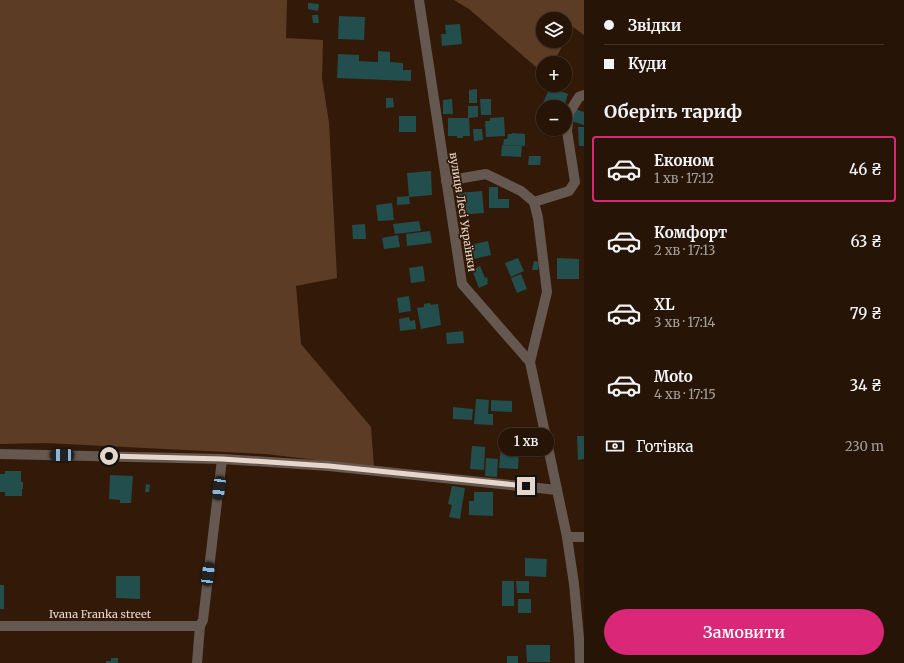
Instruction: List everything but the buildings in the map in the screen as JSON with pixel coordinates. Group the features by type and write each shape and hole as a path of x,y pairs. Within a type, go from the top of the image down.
{"street":[{"name":"вулиця Лесі Українки","path":"419,0 462,284 530,362 567,537 574,584 580,663"},
{"path":"534,202 569,191 575,182 566,131 569,113 579,97 584,95"},
{"path":"446,181 486,174 521,191 534,202 538,218 546,292 530,362"},
{"path":"0,454 222,459 329,466 557,490"},
{"path":"197,663 200,626 203,620 222,459"},
{"path":"567,537 584,537"},
{"name":"Ivana Franka street","path":"0,626 200,626"}],"shaded area":[{"path":"0,0 287,0 286,38 323,40 322,78 329,123 337,278 296,286 301,344 371,427 374,467 266,454 45,443 0,444"},
{"path":"454,0 584,0 584,35 573,27 572,29 572,12 536,12 536,48 561,48 557,56 536,56 536,67 469,9"}],"route":[{"path":"109,456 222,459 329,466 526,486"}]}
